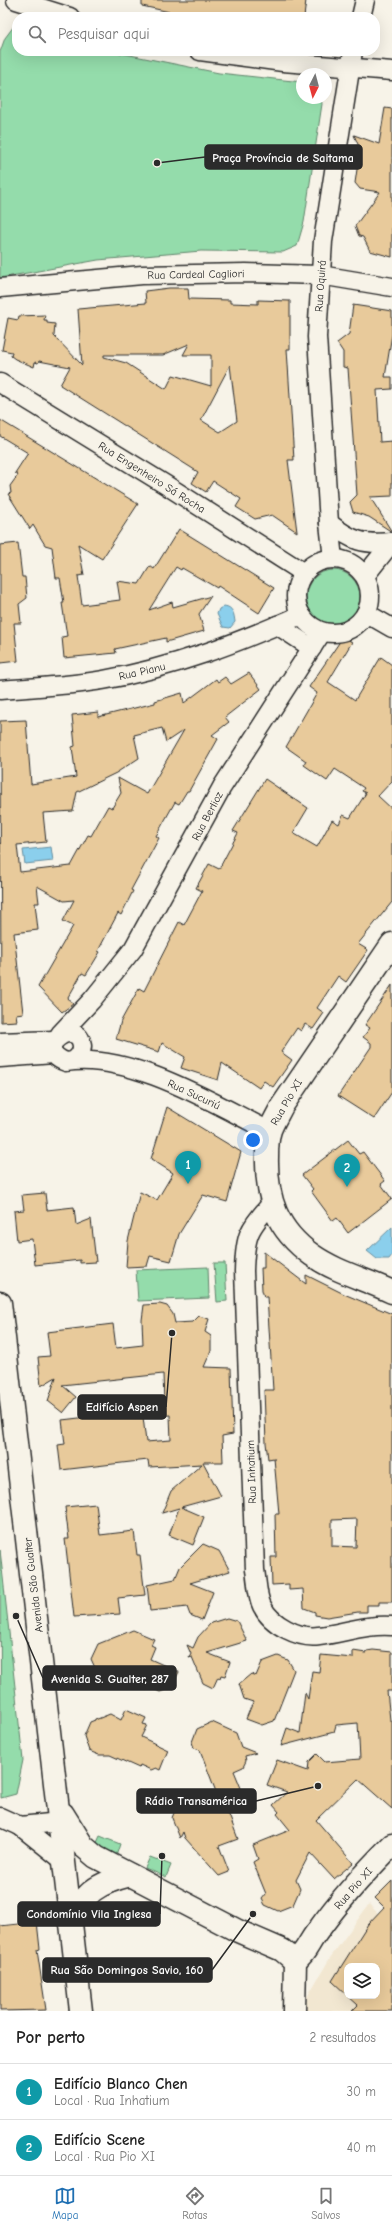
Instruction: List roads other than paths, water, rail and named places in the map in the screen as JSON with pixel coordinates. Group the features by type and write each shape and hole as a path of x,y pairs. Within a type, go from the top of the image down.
{"street":[{"path":"16,0 54,12"},
{"path":"362,12 365,0"},
{"path":"244,56 349,68 392,71"},
{"name":"Rua Oquirá","path":"333,559 329,524 317,336 323,241 352,56"},
{"name":"Rua Cardeal Cagliori","path":"0,288 142,275 246,273 320,275 392,287"},
{"name":"Rua Engenheiro Sá Rocha","path":"0,383 172,489 304,574"},
{"path":"329,524 343,534 362,544 392,542"},
{"path":"365,576 392,542"},
{"path":"333,559 352,564 365,576 371,594 366,613 361,621 349,630 335,634 322,632 308,624 301,615 297,606 296,591 304,574 317,562 333,559"},
{"path":"366,613 392,628"},
{"name":"Rua Pianu","path":"0,690 61,686 135,673 206,653 301,615"},
{"path":"277,625 312,648"},
{"name":"Rua Berlioz","path":"65,1041 92,1000 133,949 222,788 322,632"},
{"name":"Rua Pio XI","path":"392,944 309,1064 282,1106 269,1131 266,1172 271,1204 286,1230 312,1255 360,1280 392,1292"},
{"path":"0,1042 65,1041"},
{"path":"0,1058 65,1041"},
{"name":"Rua Sucuriú","path":"116,1064 73,1061 66,1062 59,1060 65,1041 116,1064 146,1072 269,1131"},
{"name":"Rua Inhatium","path":"271,1204 253,1224 247,1237 244,1265 246,1369 255,1570 262,1605 269,1616 280,1625 304,1635 317,1637 359,1627 392,1626"},
{"name":"Avenida São Gualter","path":"1,1314 60,1814 81,2011"},
{"path":"20,1826 60,1814 82,1846 96,1857 238,1932 289,1956 294,2011"},
{"path":"0,1817 20,1826 65,1862"},
{"name":"Rua Pio XI","path":"289,1956 305,1953 316,1933 349,1891 392,1845"},
{"path":"71,1924 77,1909 89,1893 103,1883 130,1875"}],"water":[{"path":"224,606 231,609 233,614 235,622 230,628 223,627 217,614 219,609"},
{"path":"51,847 53,861 25,864 23,850"},
{"path":"392,1227 392,1255 389,1259 377,1259 367,1251"}],"place":[{"name":"Praça Província de Saitama","path":"157,163"},
{"name":"Edifício Blanco Chen","path":"188,1184"},
{"name":"Edifício Scene","path":"347,1187"},
{"name":"Edifício Aspen","path":"172,1333"},
{"name":"Avenida S. Gualter, 287","path":"16,1616"},
{"name":"Rádio Transamérica","path":"318,1786"},
{"name":"Condomínio Vila Inglesa","path":"162,1856"},
{"name":"Rua São Domingos Savio, 160","path":"253,1914"}]}
